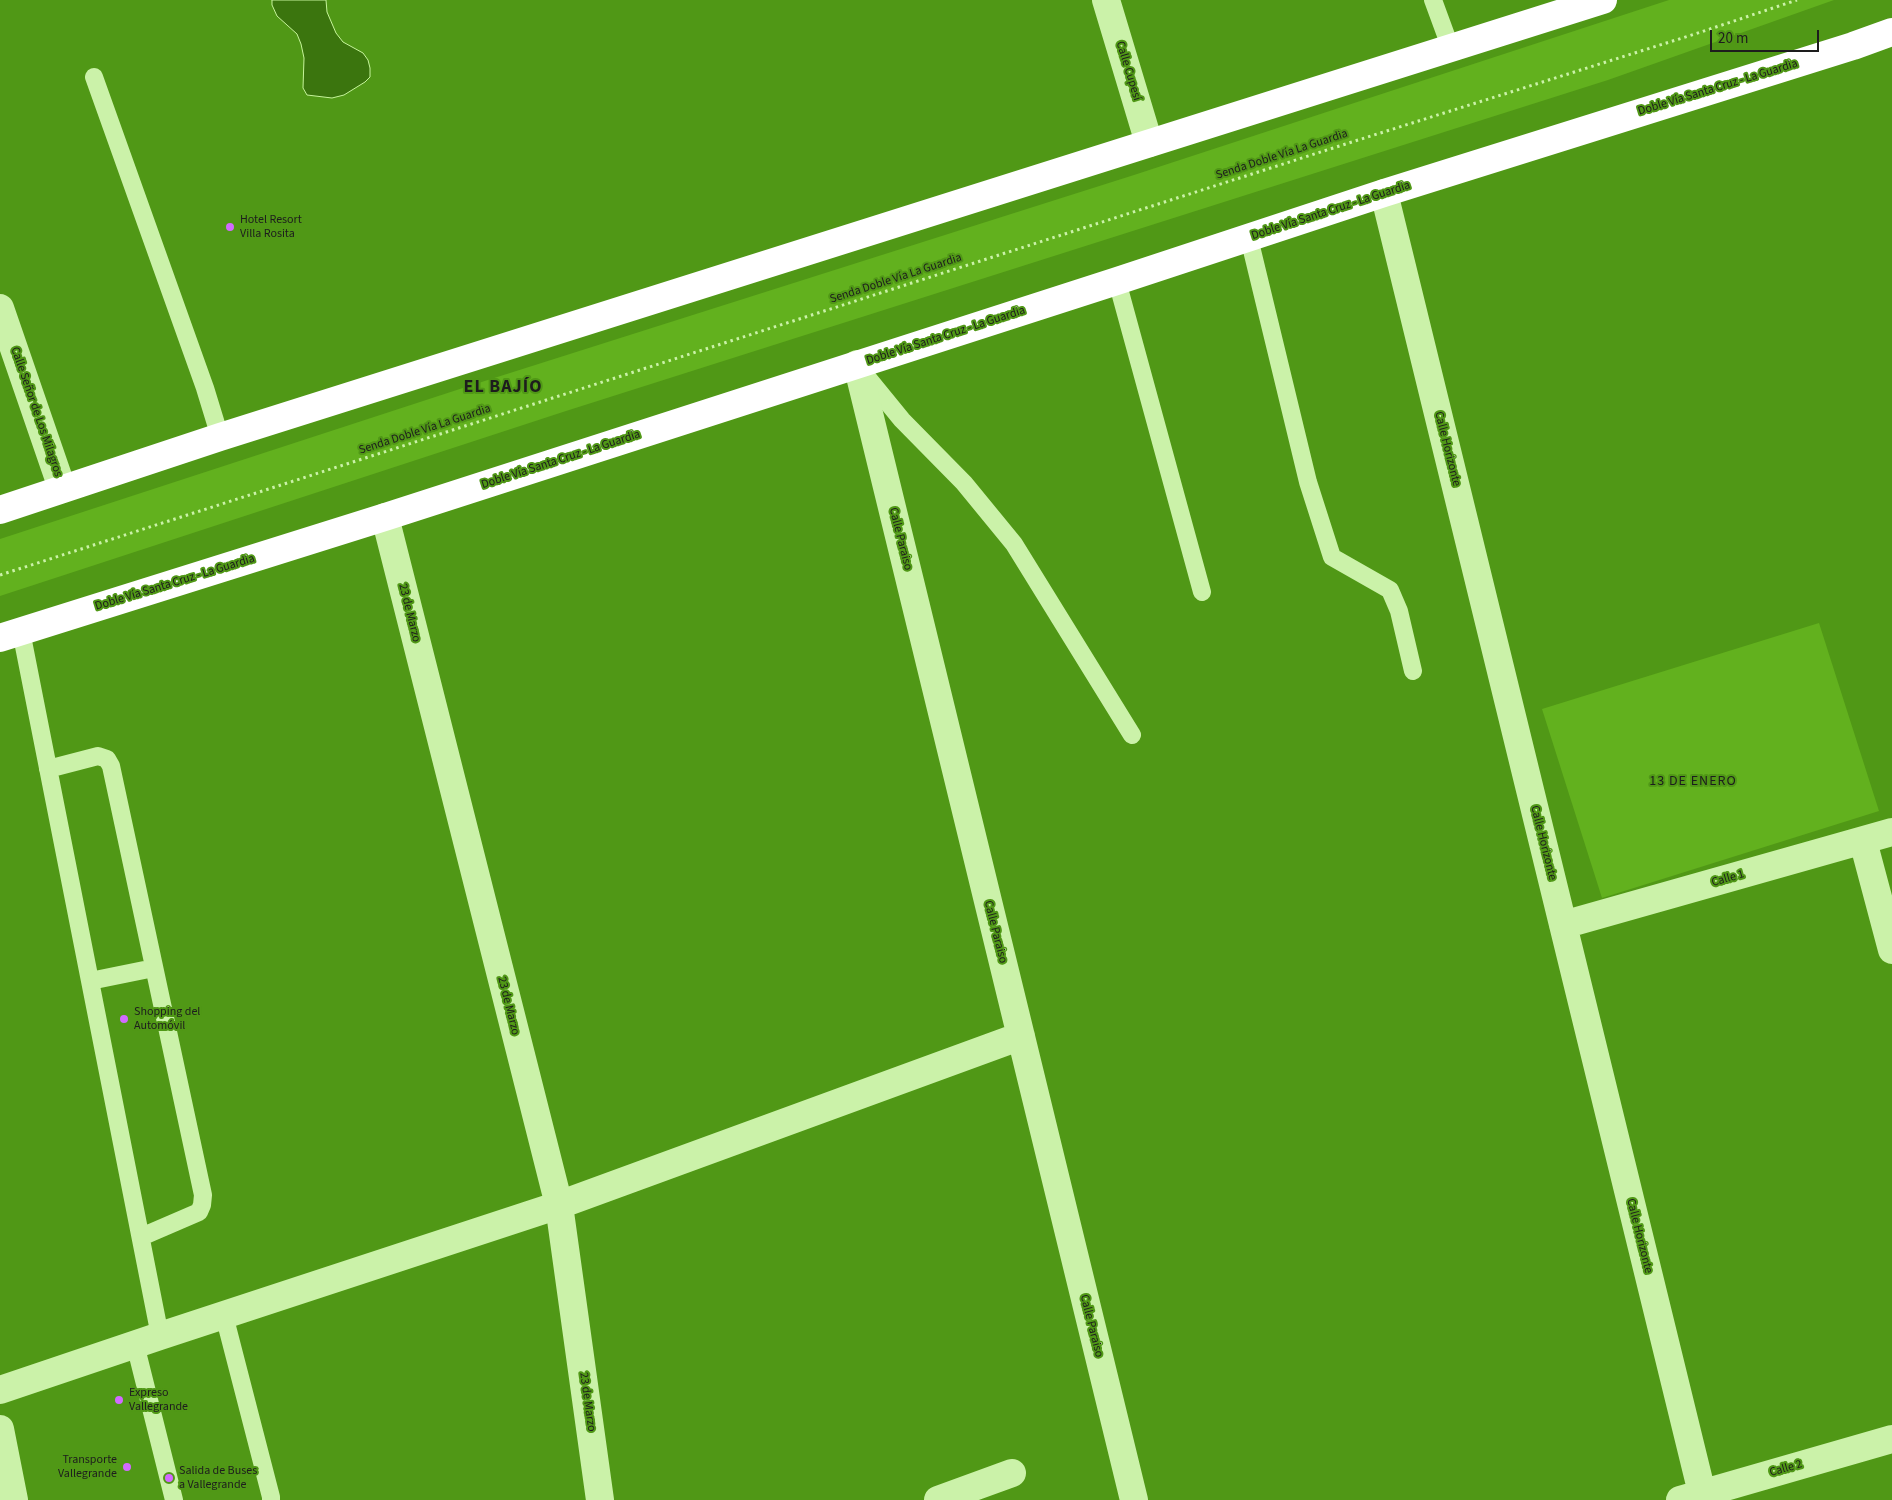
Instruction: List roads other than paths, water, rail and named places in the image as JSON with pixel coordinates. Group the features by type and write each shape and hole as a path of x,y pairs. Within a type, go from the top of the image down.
{"highway":[{"path":"0,510 220,437 1451,49 1587,2"},
{"name":"Doble Vía Santa Cruz - La Guardia","path":"11,635 385,517 1117,282 1384,193 1854,46 1892,32"},
{"path":"1854,46 1892,38"}],"street":[{"name":"Calle Cupesí","path":"1106,0 1149,143"},
{"name":"Calle Horizonte","path":"1384,193 1563,925 1691,1496"},
{"name":"Calle Señor de Los Milagros","path":"0,308 62,488"},
{"name":"Calle Paraiso","path":"857,364 1134,1500"},
{"name":"23 de Marzo","path":"385,517 559,1205 600,1500"},
{"name":"Calle 1","path":"1563,925 1892,832"},
{"path":"1863,841 1892,950"},
{"path":"0,1390 559,1205 1021,1036"},
{"path":"0,1429 14,1500"},
{"name":"Calle 2","path":"1691,1496 1892,1439"},
{"path":"938,1500 1012,1473"}],"lane":[{"path":"1432,0 1451,49"},
{"path":"94,77 205,388 220,437"},
{"path":"1249,238 1308,482 1332,557 1390,590 1399,611 1414,671"},
{"path":"1117,282 1202,592"},
{"path":"857,364 902,420 964,483 1014,544 1132,735"},
{"path":"11,635 48,769 160,1336"},
{"path":"48,769 98,756 107,759 111,766 203,1195 199,1212 141,1237"},
{"path":"90,981 154,968"},
{"path":"224,1315 271,1500"},
{"path":"135,1344 174,1500"}],"place":[{"name":"Hotel Resort Villa Rosita","path":"230,227"},
{"name":"Shopping del Automóvil","path":"124,1019"},
{"name":"Expreso Vallegrande","path":"119,1400"},
{"name":"Transporte Vallegrande","path":"127,1467"},
{"name":"Salida de Buses a Vallegrande","path":"169,1478"}],"district":[{"name":"EL BAJÍO","path":"503,388"},
{"name":"13 DE ENERO","path":"1693,782"}]}
